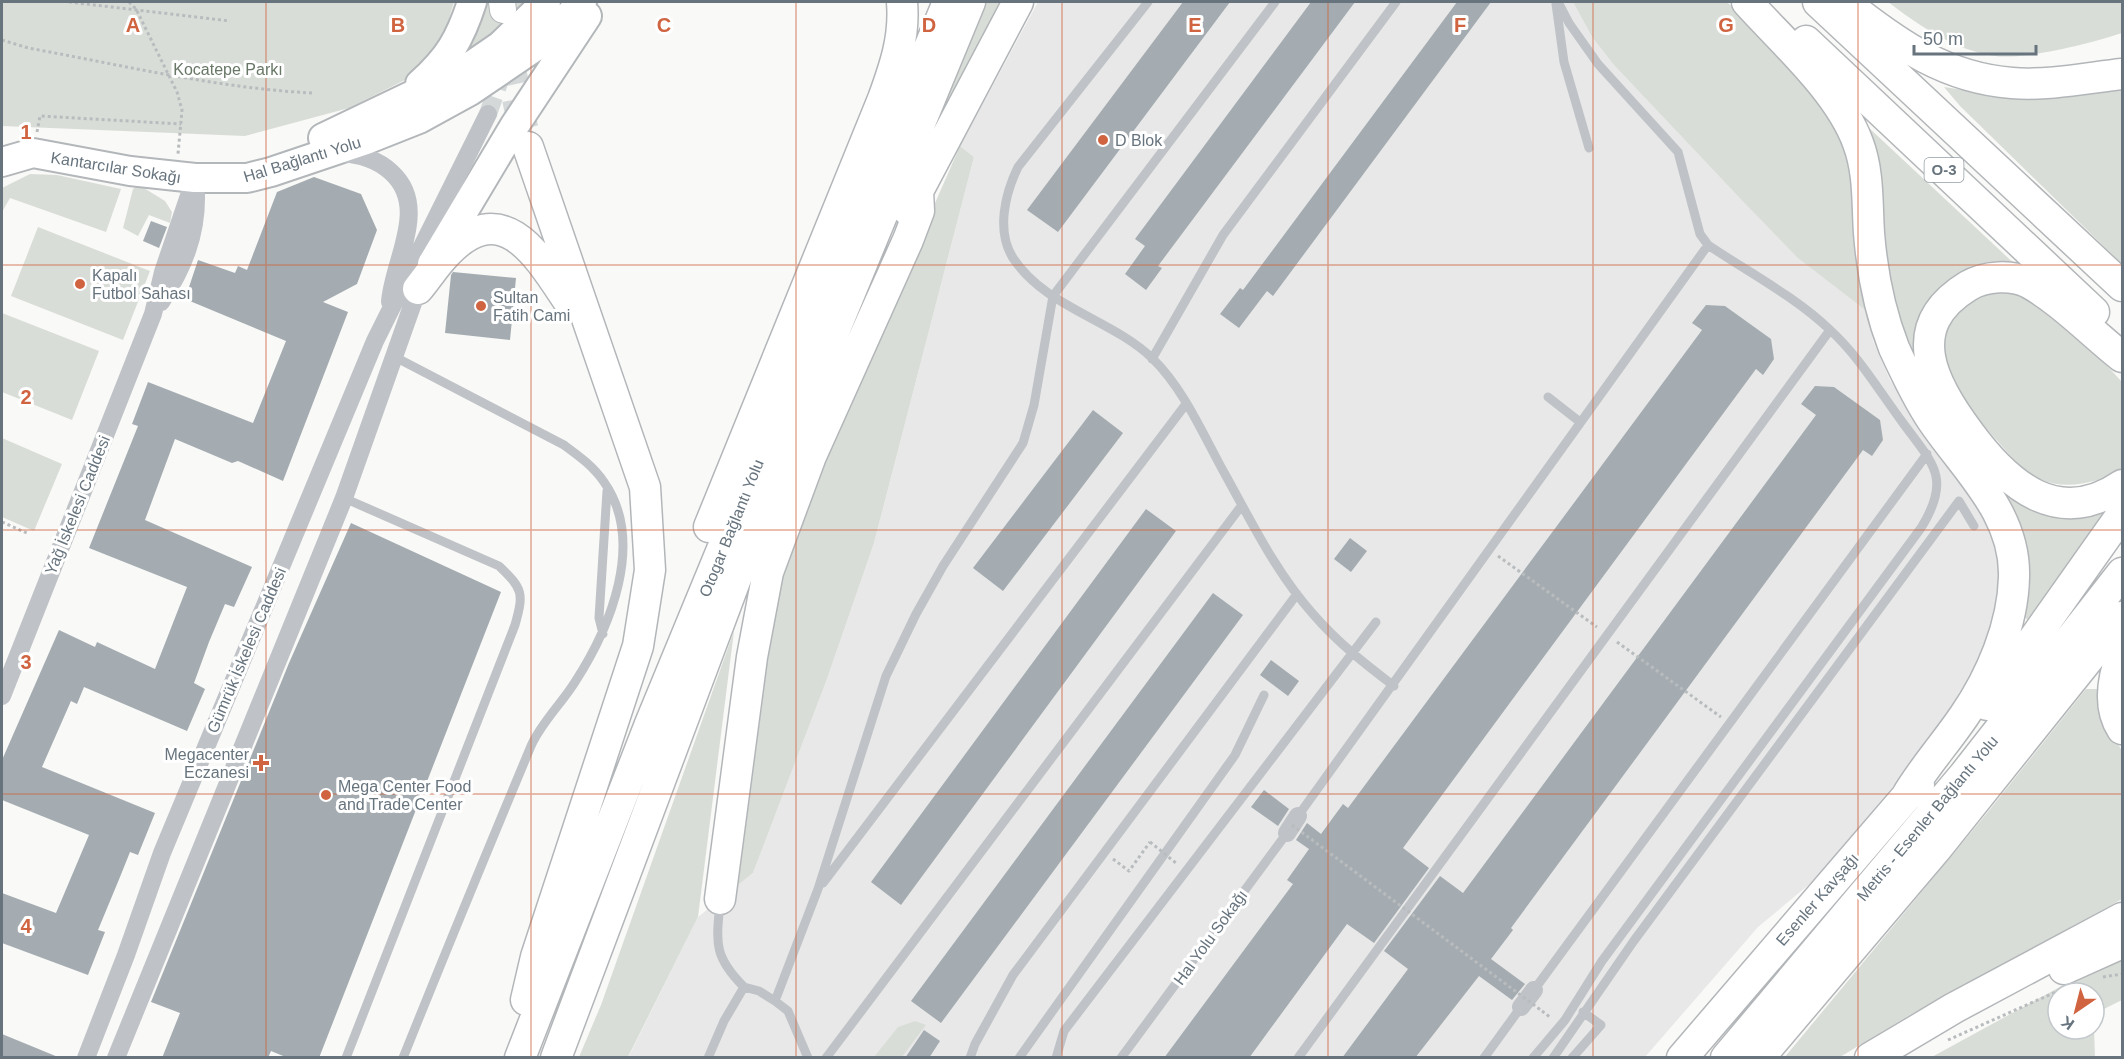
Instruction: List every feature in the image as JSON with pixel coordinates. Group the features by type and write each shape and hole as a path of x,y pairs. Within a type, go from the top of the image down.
{"highway":[{"path":"584,893 594,840 660,655 752,418 886,91 899,50 904,24 902,2"},
{"name":"Otogar Bağlantı Yolu","path":"520,1057 650,724 948,2"},
{"name":"Otogar Bağlantı Yolu","path":"556,1058 774,477 970,2"},
{"path":"774,477 801,440 918,191 1018,2"},
{"path":"1747,2 1836,103 1858,143 1865,170 1875,276 1894,347 1930,418 1984,488 1998,512 2012,553 2013,589 1998,652 1965,716 1920,773 1906,797"},
{"name":"O-3","path":"1764,2 1978,201 2122,341"},
{"name":"O-3","path":"1818,2 2122,286"},
{"path":"1844,2 1906,49 1933,64 1977,79 2037,83 2122,74"},
{"path":"2037,83 2058,73 2122,57"},
{"path":"520,1057 522,1018 536,957 638,646 650,570 645,487 621,413 597,355 528,147"},
{"path":"720,899 752,657 768,572 811,456 908,240 919,211 918,191"},
{"path":"418,290 447,252 467,236 490,228 504,231 528,244 542,262 571,305 597,355"},
{"path":"2122,357 2028,282 2000,277 1987,278 1956,293 1935,319 1929,347 1934,378 1956,415 1995,464 2024,490 2063,502 2081,501 2100,496 2122,485"},
{"path":"1906,797 1938,765 1997,691 2122,514"},
{"name":"Metris - Esenler Bağlantı Yolu","path":"1726,1058 1964,775 2122,573"},
{"name":"Metris - Esenler Bağlantı Yolu","path":"1759,1058 1937,848 2122,617"},
{"path":"2122,653 2113,686 2113,702 2122,729"},
{"name":"Esenler Kavşağı","path":"1729,1002 1906,797"},
{"path":"1870,1058 1954,1008 2122,918"},
{"path":"1954,1008 1998,998 2122,943"},
{"path":"1662,1058 1729,1002"},
{"path":"1682,1058 1729,1002"}],"main road":[{"path":"399,103 444,63 461,35 472,2"},
{"name":"Hal Bağlantı Yolu","path":"186,178 295,149 447,81 484,58 546,2"},
{"name":"Hal Bağlantı Yolu","path":"186,178 247,178 329,153 419,119 470,91 548,38 582,2"},
{"path":"418,290 515,125 598,2"},
{"path":"2,162 33,153"},
{"path":"2,173 33,153"},
{"name":"Kantarcılar Sokağı","path":"33,153 186,178"}],"street":[{"name":"Gümrük İskelesi Caddesi","path":"86,1058 162,853 375,341 488,114"},
{"name":"Kantarcılar Sokağı","path":"2,149 33,153"},
{"path":"329,153 353,153 371,160 397,178 407,193 406,234 391,283 389,313"},
{"name":"Yağ İskelesi Caddesi","path":"2,696 153,314 186,178"},
{"path":"116,1058 344,498 418,290"},
{"path":"1521,1007 1534,990"}],"lane":[{"path":"1148,2 1026,154 1009,185 1004,223 1006,242 1013,257 1026,274 1053,296 1126,338 1152,359 1186,404 1242,505 1297,594 1352,654 1394,686"},
{"path":"775,1001 818,889 886,676 916,614 943,566 1023,443 1036,397 1053,296 1275,2"},
{"path":"1152,359 1223,235 1396,2"},
{"path":"1557,2 1564,62 1589,148"},
{"path":"1533,1058 1565,1020 1602,961 1921,528 1935,506 1938,494 1938,483 1927,453 1868,372 1830,330 1708,244 1700,234 1678,152 1598,64 1557,2"},
{"name":"Hal Yolu Sokağı","path":"1121,1058 1394,686 1708,244"},
{"path":"1298,1058 1830,330"},
{"path":"395,357 564,445 588,462 607,488 621,520 621,556 613,606 603,633 575,683 533,741 403,1058"},
{"path":"1548,397 1580,422"},
{"path":"818,889 1186,404"},
{"path":"1534,990 1927,453"},
{"path":"603,633 599,618 607,488"},
{"path":"344,498 499,566 517,583 522,599 515,625 346,1058"},
{"path":"1553,1058 1583,1012 1959,501 1974,526"},
{"path":"826,1058 1242,505"},
{"path":"970,1058 975,1044 1013,975 1297,594"},
{"path":"1056,1058 1064,1031 1376,622"},
{"path":"1019,1058 1235,755 1264,695"},
{"path":"720,899 716,942 721,960 744,987 759,991 788,1011 808,1058"},
{"path":"708,1058 724,1022 744,987"},
{"path":"1484,1058 1521,1007"},
{"path":"1572,1058 1601,1025 1583,1012"}],"path":[{"path":"69,2 230,21"},
{"path":"129,2 136,9 169,73 182,110 181,124 186,178"},
{"path":"2,40 28,48 257,90 312,93"},
{"path":"33,153 40,116 181,124"},
{"path":"2,522 29,534"},
{"path":"1292,825 1542,1011"},
{"path":"1104,852 1129,871 1150,842 1176,863"},
{"path":"2096,978 2122,974"},
{"path":"1946,1041 2046,997"}],"shaded area":[{"path":"1038,2 1573,2 1592,37 1613,64 1733,191 1868,312 1873,341 1890,380 1976,499 1999,548 2003,584 1982,654 1964,694 1943,727 1812,882 1758,927 1645,1057 628,1058 698,917 753,873 827,679 874,543 974,157 960,146"}],"green space":[{"name":"Kocatepe Parkı","path":"2,2 454,2 442,42 409,78 349,108 245,136 2,126"},
{"path":"479,2 534,2 461,66"},
{"path":"986,2 1004,2 915,168"},
{"path":"1573,2 1727,2 1802,74 1846,147 1852,179 1854,240 1868,312 1798,258 1733,191 1613,64 1592,37"},
{"path":"1888,2 2122,2 2122,33 2077,46 2041,53 2024,56 1995,56 1965,48 1938,36"},
{"path":"1944,87 2024,99 2122,90 2122,264 1960,106"},
{"path":"1868,127 2020,269 1917,327 1912,352 1897,321 1863,132"},
{"path":"960,146 974,157 874,543 827,679 753,873 738,885 779,575 799,514"},
{"path":"30,174 57,175 121,189 106,232 10,198 2,212 2,188"},
{"path":"139,185 165,201 172,212 170,223 149,215 138,236 123,228 133,189"},
{"name":"Kapalı Futbol Sahası","path":"38,227 150,271 123,340 11,296"},
{"path":"2013,288 2075,331 2122,382 2122,468 2103,478 2082,484 2050,483 2040,479 2026,471 2014,460 1959,393 1943,359 1942,342 1946,326 1961,306 1974,294"},
{"path":"2,313 99,351 72,420 2,392"},
{"path":"2,438 62,464 34,531 2,517"},
{"path":"2003,489 2116,500 2030,623 2024,616 2027,597 1998,495"},
{"path":"734,631 698,917 628,1057 579,1057 601,1005"},
{"path":"2086,689 2103,689 2115,739 2122,751 2122,899 1908,1016 1840,1057 1784,1058 1987,813"},
{"path":"2122,956 2122,1000 2106,1008 2106,981 2071,981"},
{"path":"2046,995 2046,1041 2094,1041 2095,1057 1930,1058"},
{"path":"915,1021 926,1025 902,1057 874,1057 898,1027"}],"building":[{"name":"D Blok","path":"1183,2 1230,2 1058,232 1027,210"},
{"path":"1311,2 1355,2 1158,266 1162,268 1146,290 1125,274 1145,246 1135,239"},
{"path":"1457,2 1491,2 1273,296 1267,291 1239,328 1220,314 1240,288 1243,290"},
{"path":"314,177 361,194 377,230 357,284 323,302 348,312 283,481 238,461 232,463 175,439 145,520 252,567 234,607 225,604 209,642 194,683 205,689 187,731 84,687 77,704 71,701 42,767 155,813 138,855 130,852 98,930 105,932 88,975 2,943 2,893 56,913 89,835 2,800 2,760 59,630 95,647 97,642 155,669 187,587 89,548 138,426 132,424 148,382 253,423 286,341 185,299 198,260 235,273 238,266 247,270 277,192"},
{"path":"151,221 167,227 159,248 143,241"},
{"name":"Sultan Fatih Cami","path":"453,272 516,278 510,340 445,333"},
{"path":"1706,305 1725,306 1771,339 1774,359 1763,375 1756,369 1403,848 1429,868 1374,943 1347,924 1249,1058 1164,1058 1293,884 1287,880 1309,849 1296,840 1307,823 1321,834 1343,804 1348,808 1702,330 1692,323"},
{"path":"1815,386 1834,387 1880,420 1883,440 1872,456 1863,450 1511,928 1513,930 1491,959 1525,984 1512,1000 1479,976 1415,1058 1342,1058 1408,969 1384,951 1440,876 1463,893 1816,415 1801,404"},
{"path":"1093,410 1123,433 1003,591 973,568"},
{"path":"1146,509 1176,531 901,905 871,882"},
{"name":"Mega Center Food and Trade Center","path":"351,523 501,592 319,1058 288,1058 271,1051 268,1058 162,1058 180,1013 151,1002 289,663"},
{"path":"1350,538 1367,551 1351,572 1334,559"},
{"path":"1213,593 1243,615 941,1023 911,1001"},
{"path":"1271,660 1299,681 1288,696 1260,675"},
{"path":"1264,790 1289,809 1278,826 1251,807"},
{"path":"924,1030 940,1041 929,1058 905,1058"},
{"path":"2,1034 58,1057 58,1058 2,1058"}],"tunnel":[{"path":"508,55 525,137"},
{"path":"488,114 505,66"}],"place":[{"name":"D Blok","path":"1103,140"},
{"name":"Kapalı Futbol Sahası","path":"80,284"},
{"name":"Sultan Fatih Cami","path":"481,306"},
{"name":"Megacenter Eczanesi","path":"261,763"},
{"name":"Mega Center Food and Trade Center","path":"326,795"}]}
